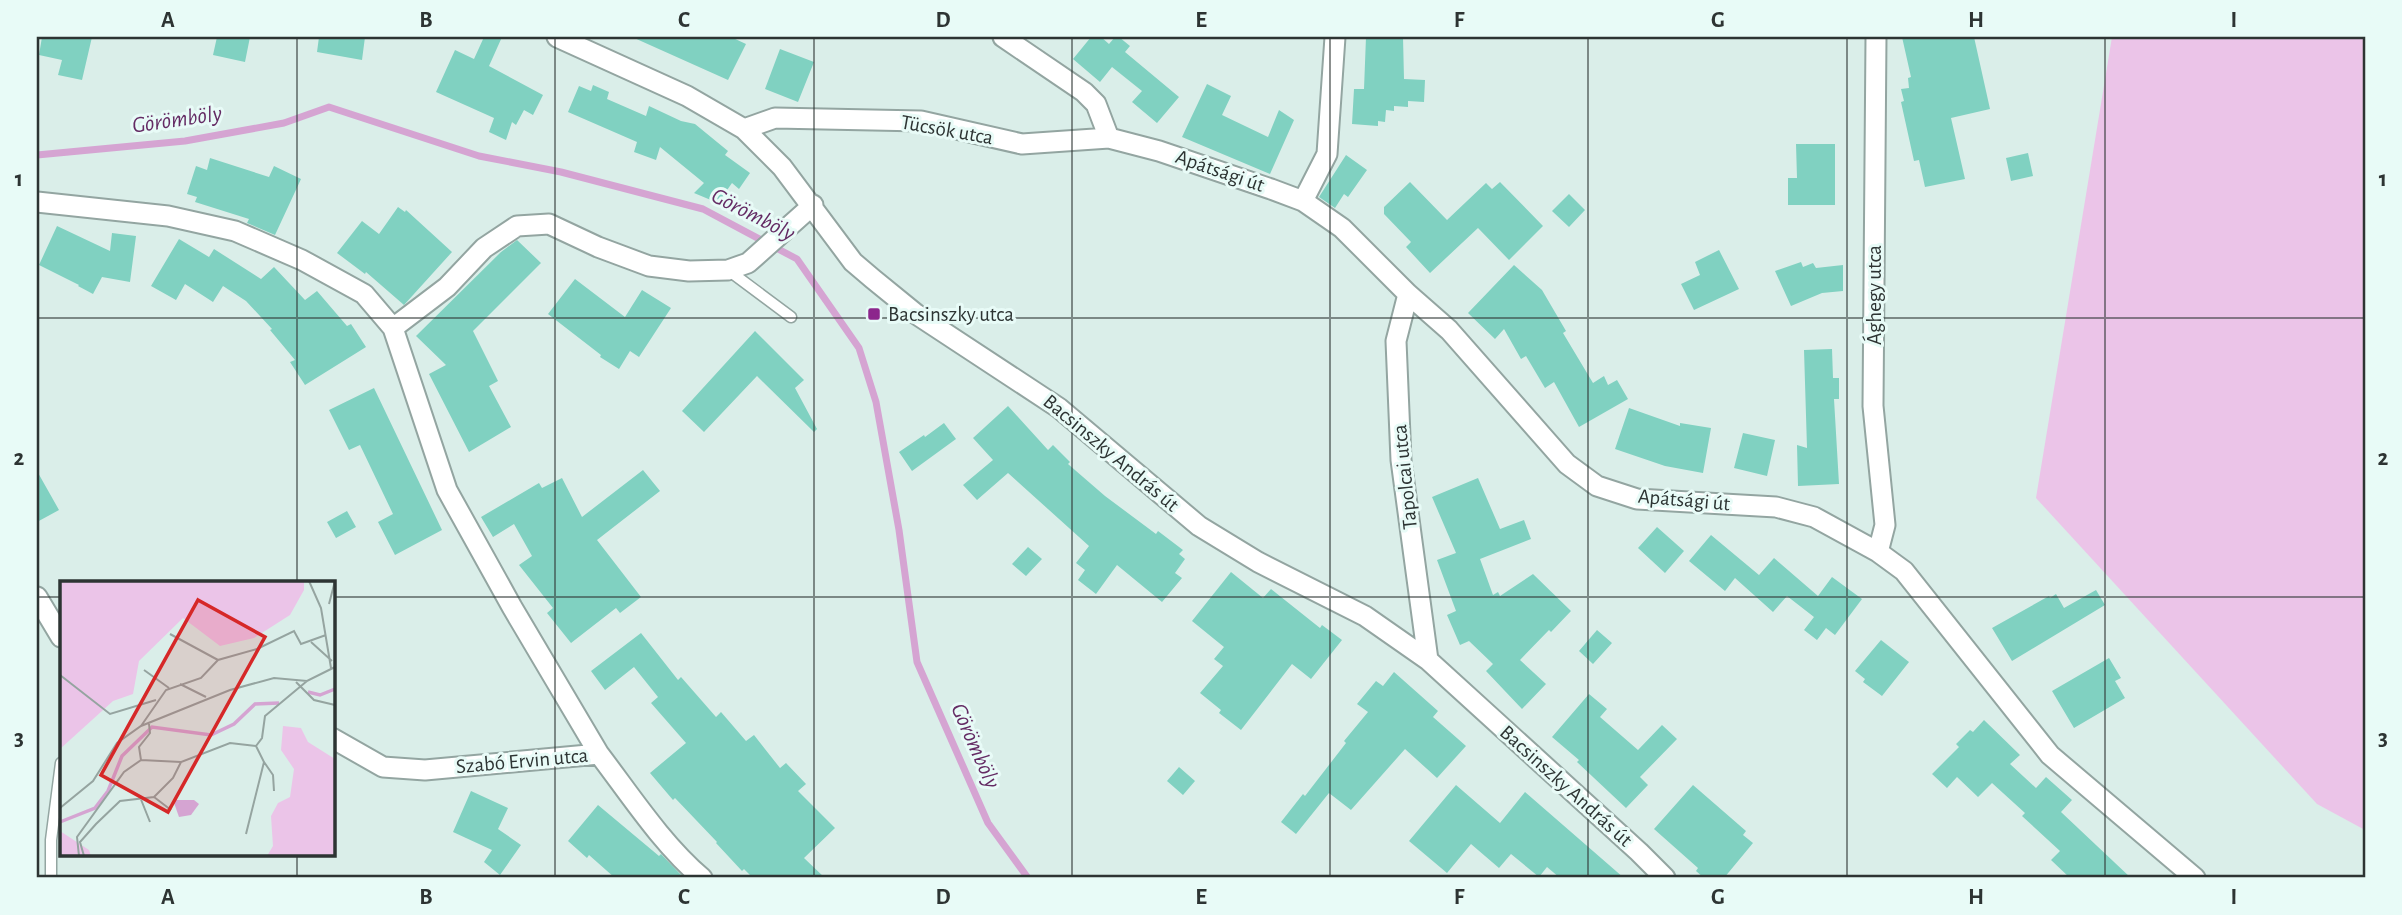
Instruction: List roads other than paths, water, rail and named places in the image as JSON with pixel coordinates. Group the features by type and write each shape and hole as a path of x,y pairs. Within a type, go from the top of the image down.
{"street":[{"name":"Bacsinszky András út","path":"557,37 687,96 744,129 782,167 853,262 916,314 1059,408 1199,526 1258,562 1365,616 1428,660 1665,878"},
{"path":"1003,37 1084,92 1096,104 1109,138"},
{"path":"1303,201 1326,153 1335,37"},
{"name":"Ághegy utca","path":"1876,37 1874,406 1885,525 1878,552"},
{"name":"Tücsök utca","path":"744,129 775,118 921,121 1022,144 1109,138"},
{"name":"Apátsági út","path":"1109,138 1159,150 1303,201 1342,228 1449,330 1567,464 1597,486 1637,499 1776,507 1814,517 1878,552 1904,571 2050,755 2195,878"},
{"path":"37,201 168,216 235,231 302,260 364,294 393,328 447,490 518,619 600,754"},
{"path":"393,328 447,287 484,248 517,226 549,224 598,247 649,265 689,271 728,270 748,262 813,205"},
{"name":"Tapolcai utca","path":"1408,293 1396,341 1401,460 1428,660"},
{"path":"37,597 60,634"},
{"name":"Szabó Ervin utca","path":"334,739 383,767 425,771 600,754 637,805 688,866 702,878"}],"lane":[{"path":"728,270 791,317"},
{"path":"51,878 51,840 60,771"}],"waterway":[{"name":"Görömböly","path":"37,155 185,141 284,123 329,107 479,156 561,172 703,209 797,259 859,348 876,402 899,530 917,662 988,823 1028,878"}],"place":[{"name":"Bacsinszky utca","path":"874,314"}]}
